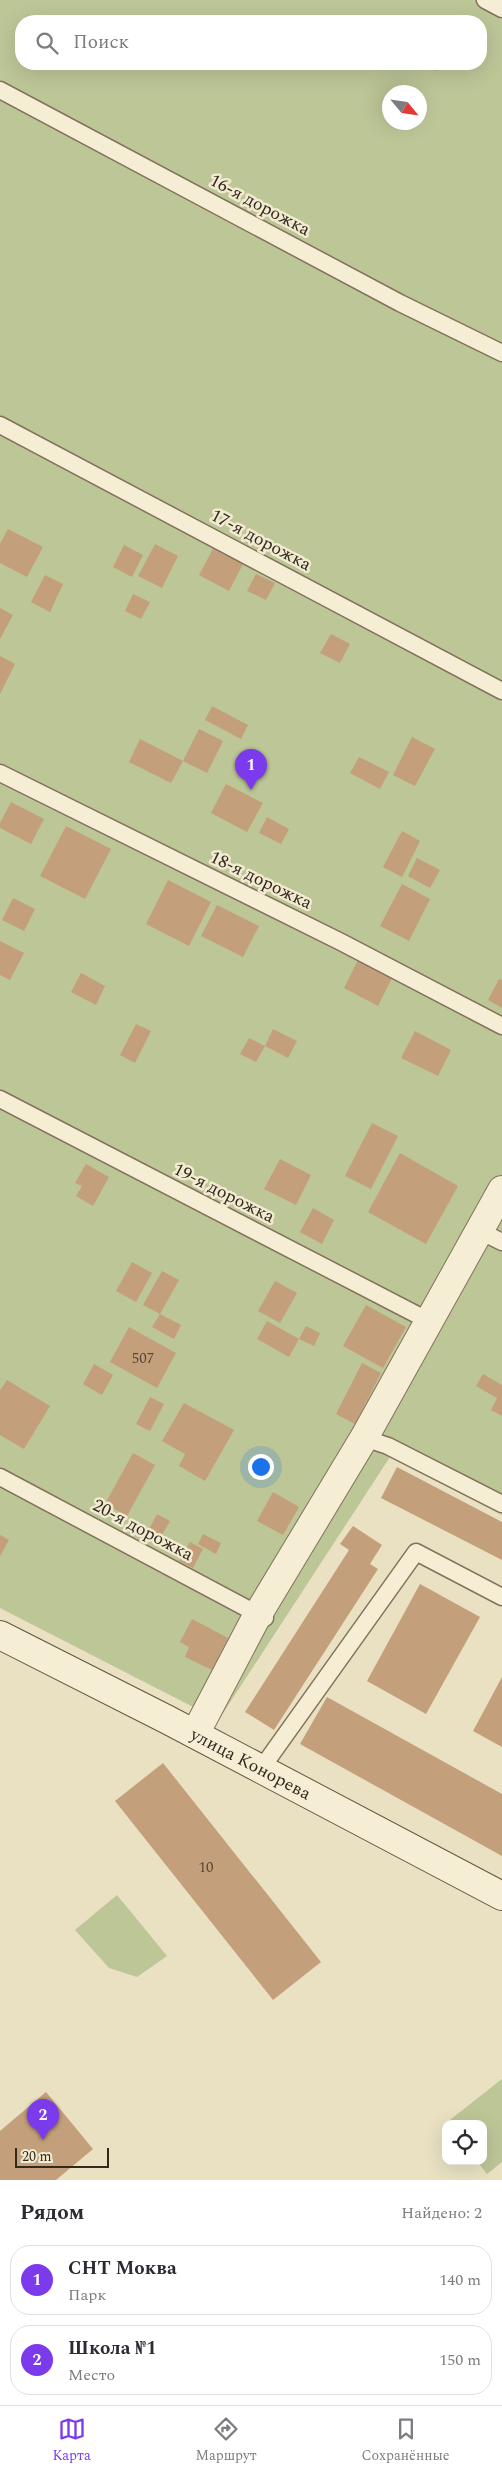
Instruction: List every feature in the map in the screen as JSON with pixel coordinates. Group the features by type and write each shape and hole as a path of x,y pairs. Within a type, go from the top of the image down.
{"street":[{"path":"195,1734 429,1321 491,1237 502,1190"},
{"name":"улица Конорева","path":"0,1635 195,1734 502,1896"}],"lane":[{"path":"485,0 502,9"},
{"name":"16-я дорожка","path":"0,90 383,293 502,353"},
{"name":"17-я дорожка","path":"0,425 502,691"},
{"name":"18-я дорожка","path":"0,773 341,942 502,1026"},
{"name":"19-я дорожка","path":"0,1099 429,1321"},
{"path":"364,1438 388,1446 502,1504"},
{"name":"20-я дорожка","path":"0,1477 262,1616"},
{"path":"261,1769 416,1552 502,1597"}],"green space":[{"path":"0,0 502,0 502,1515 390,1457 214,1727 199,1710 0,1608"},
{"path":"117,1895 167,1956 137,1977 109,1968 75,1930"},
{"path":"502,2079 502,2162 487,2174 480,2165 487,2165 487,2120 450,2120"}],"building":[{"path":"8,529 43,547 27,577 0,563 0,544"},
{"path":"155,544 178,556 162,588 138,576"},
{"path":"124,545 143,555 132,577 113,567"},
{"path":"213,549 243,564 229,591 199,575"},
{"path":"256,574 275,583 266,600 247,591"},
{"path":"45,575 63,584 50,612 31,602"},
{"path":"133,594 150,602 141,619 125,611"},
{"path":"0,608 13,615 0,639"},
{"path":"331,634 350,644 340,663 320,653"},
{"path":"0,656 15,664 0,694"},
{"path":"212,706 248,725 241,739 205,720"},
{"path":"199,729 223,741 207,773 183,761"},
{"path":"412,737 435,749 415,786 393,775"},
{"path":"140,739 183,761 171,783 129,762"},
{"path":"359,757 389,772 380,789 350,773"},
{"path":"226,784 263,803 247,832 211,813"},
{"path":"11,802 44,819 31,844 0,828 0,823"},
{"path":"267,817 289,829 281,844 259,833"},
{"path":"66,826 111,849 85,899 40,876"},
{"path":"402,831 420,841 402,877 383,867"},
{"path":"417,858 440,870 430,888 408,876"},
{"path":"168,880 211,902 189,946 146,924"},
{"path":"402,884 430,899 409,941 380,926"},
{"path":"13,898 35,909 24,931 2,920"},
{"path":"217,905 259,926 243,957 201,936"},
{"path":"0,941 24,953 10,980 0,975"},
{"path":"358,960 392,978 378,1006 344,988"},
{"path":"81,973 105,986 96,1005 71,992"},
{"path":"499,979 502,980 502,1008 488,1000"},
{"path":"136,1024 151,1031 135,1063 120,1055"},
{"path":"273,1029 297,1041 288,1058 265,1046"},
{"path":"415,1031 451,1050 438,1076 401,1058"},
{"path":"249,1038 265,1046 256,1062 240,1054"},
{"path":"372,1123 398,1136 371,1189 345,1176"},
{"path":"400,1153 458,1186 426,1244 368,1212"},
{"path":"280,1159 311,1175 296,1205 264,1189"},
{"path":"86,1164 109,1177 93,1206 76,1196 82,1186 75,1183"},
{"path":"313,1208 334,1220 322,1244 300,1232"},
{"path":"132,1262 152,1273 136,1302 116,1291"},
{"path":"162,1271 179,1280 160,1314 143,1305"},
{"path":"275,1281 297,1293 280,1323 258,1311"},
{"path":"366,1305 406,1327 383,1368 343,1346"},
{"path":"160,1314 181,1325 174,1339 152,1327"},
{"path":"267,1321 299,1339 289,1357 257,1339"},
{"path":"306,1326 320,1333 314,1346 299,1339"},
{"path":"129,1327 176,1353 157,1388 110,1362"},
{"path":"362,1363 381,1373 355,1424 336,1414"},
{"path":"94,1364 113,1375 102,1395 83,1384"},
{"path":"483,1374 502,1385 502,1416 491,1410 497,1398 476,1386"},
{"path":"7,1380 50,1406 24,1449 0,1435 0,1390"},
{"path":"150,1397 164,1404 150,1431 136,1424"},
{"path":"184,1403 234,1430 205,1481 179,1466 185,1454 162,1441"},
{"path":"133,1453 155,1465 127,1516 105,1504"},
{"path":"397,1467 502,1522 502,1560 381,1498"},
{"path":"273,1492 299,1507 283,1535 257,1521"},
{"path":"157,1514 170,1521 157,1544 145,1537"},
{"path":"353,1526 382,1545 370,1564 378,1569 274,1730 245,1712 349,1550 340,1544"},
{"path":"203,1534 221,1543 216,1554 198,1544"},
{"path":"0,1535 9,1540 0,1556"},
{"path":"190,1542 203,1549 193,1568 179,1561"},
{"path":"420,1584 480,1617 426,1714 367,1681"},
{"path":"192,1619 228,1638 212,1670 185,1657 189,1647 180,1642"},
{"path":"502,1677 502,1747 473,1731"},
{"path":"327,1697 502,1794 502,1856 300,1744"},
{"path":"163,1763 321,1962 273,2000 115,1801"},
{"path":"46,2092 93,2149 56,2180 0,2180 0,2131"}],"place":[{"name":"СНТ Моква","path":"251,790"},
{"name":"Школа №1","path":"43,2140"}]}
